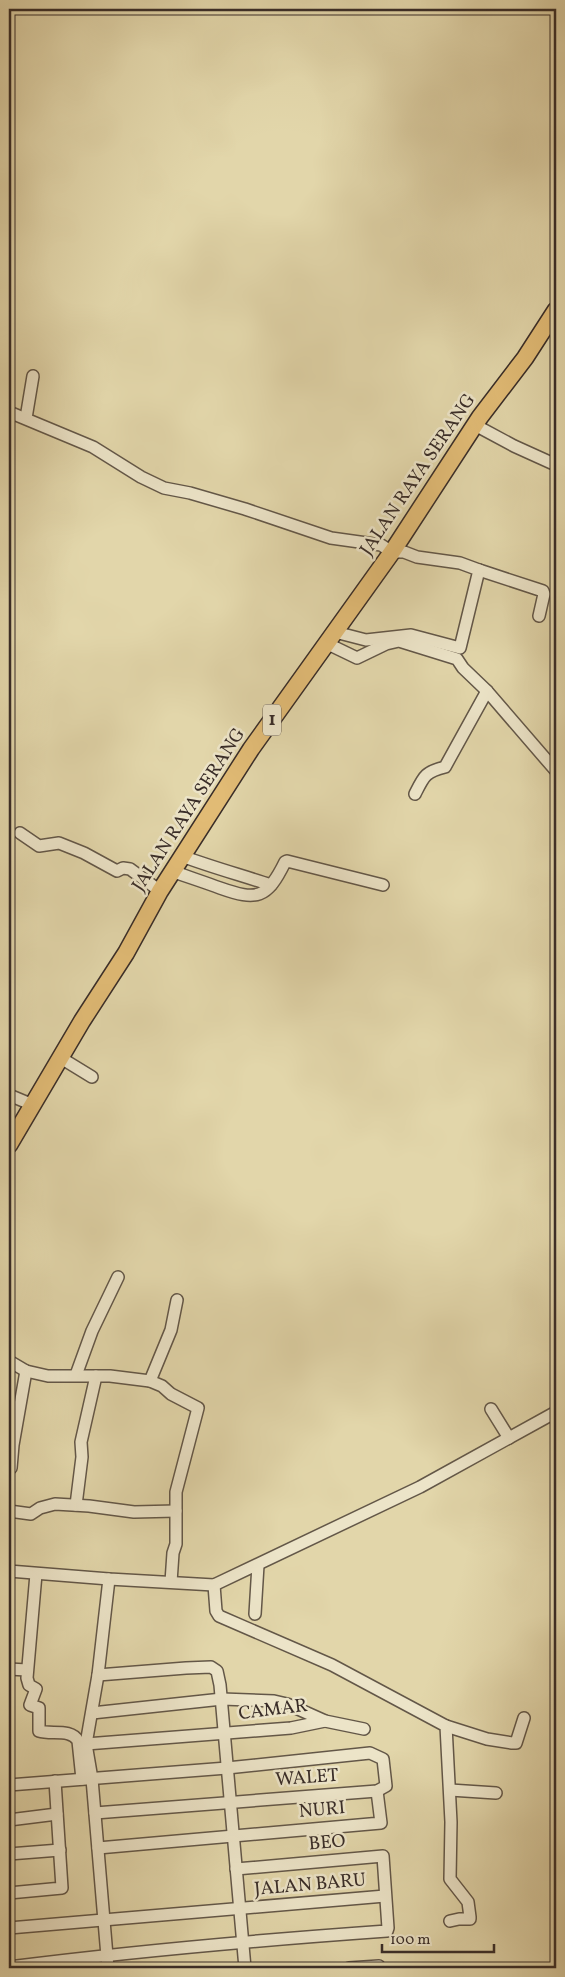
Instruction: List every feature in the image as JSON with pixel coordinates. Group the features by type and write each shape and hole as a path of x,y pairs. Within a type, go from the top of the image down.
{"highway":[{"name":"JALAN RAYA SERANG","path":"9,1145 126,953 172,871 251,749 392,552 475,425 556,310"}],"street":[{"path":"26,418 33,376"},
{"path":"9,412 93,447 154,485 245,509 331,538 381,545 392,552 404,552 417,557 460,563 543,591 544,594 538,616"},
{"path":"475,425 514,446 556,465"},
{"path":"332,638 366,640 411,635 460,648 478,570"},
{"path":"332,638 357,658 386,644 399,642 434,650 457,659 463,668 487,691 556,770"},
{"path":"415,794 424,775 430,771 445,767 487,691"},
{"path":"20,833 39,846 59,843 84,853 114,870 130,869 160,891"},
{"path":"182,856 212,868 226,870 271,886"},
{"path":"172,871 245,896 263,892 276,880 285,862 292,861 337,875 384,885"},
{"path":"61,1058 92,1076"},
{"path":"9,1095 33,1105"},
{"path":"76,1375 92,1331 118,1277"},
{"path":"150,1381 172,1330 177,1300"},
{"path":"9,1361 26,1371 48,1376 76,1375 150,1381 162,1386 171,1394 198,1408 176,1492 176,1544 173,1553 171,1582"},
{"path":"11,1468 13,1445 26,1371"},
{"path":"76,1505 82,1457 81,1442 96,1376"},
{"path":"491,1409 509,1438"},
{"path":"9,1571 214,1585 420,1487 556,1412"},
{"path":"9,1511 31,1514 40,1508 55,1504 134,1512 176,1511"},
{"path":"255,1614 258,1565"},
{"path":"36,1574 26,1678 29,1686 36,1689 30,1705 39,1708 39,1731 70,1734 78,1741 94,1813 108,1968"},
{"path":"87,1779 86,1744 98,1675 109,1579"},
{"path":"214,1585 216,1611 220,1616 332,1665 446,1726 487,1739 516,1743 524,1718"},
{"path":"98,1675 210,1667 217,1671 222,1699 245,1968"},
{"path":"9,1669 27,1670"},
{"path":"92,1712 222,1699 274,1707 288,1704 325,1721 364,1729"},
{"name":"CAMAR","path":"86,1744 291,1728 325,1721"},
{"path":"446,1726 450,1790 450,1878 468,1902 470,1917 470,1919 459,1919 450,1922"},
{"path":"9,1785 227,1768 374,1754 383,1759 382,1788"},
{"path":"9,1892 62,1888 55,1781"},
{"name":"WALET","path":"94,1813 382,1788"},
{"name":"NURI","path":"233,1835 381,1823 382,1788"},
{"path":"450,1790 496,1793"},
{"path":"9,1820 57,1814"},
{"path":"98,1848 233,1835"},
{"path":"9,1854 60,1850"},
{"name":"BEO","path":"236,1869 380,1855 383,1856 384,1896"},
{"path":"9,1967 242,1941 387,1931 384,1896"},
{"name":"JALAN BARU","path":"9,1928 384,1896"},
{"path":"349,1968 379,1966"}]}
